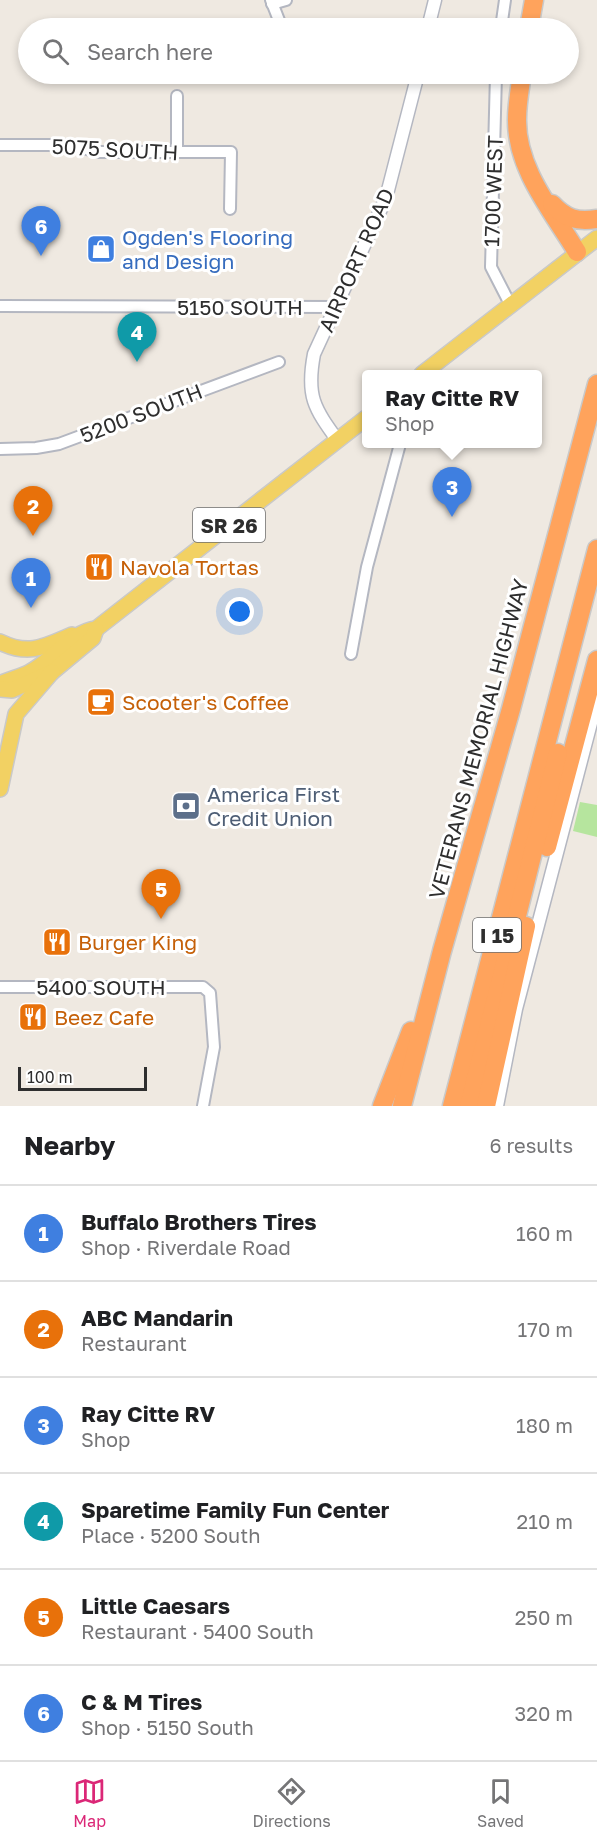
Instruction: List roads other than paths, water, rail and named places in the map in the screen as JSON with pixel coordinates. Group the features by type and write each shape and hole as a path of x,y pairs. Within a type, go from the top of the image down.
{"highway":[{"path":"531,18 534,0"},
{"path":"521,84 517,120 528,171 577,252"},
{"path":"542,195 562,215 573,219 597,219"},
{"name":"VETERANS MEMORIAL HIGHWAY","path":"402,1106 597,384"},
{"name":"I 15","path":"452,1106 597,549"},
{"path":"469,1106 597,598"},
{"path":"486,1106 530,912 597,660"},
{"path":"382,1106 442,951"}],"main road":[{"path":"428,370 597,238"},
{"name":"SR 26","path":"0,684 31,672 53,657 362,421"},
{"path":"0,642 22,650 38,649 91,629"},
{"name":"SR 26","path":"0,689 12,690 52,672 93,638 91,629"},
{"path":"0,789 16,714 52,672"}],"street":[{"path":"278,18 272,2 286,0"},
{"path":"430,18 434,0"},
{"path":"503,18 506,0"},
{"name":"AIRPORT ROAD","path":"338,441 315,407 310,373 314,354 386,198 415,84"},
{"name":"1700 WEST","path":"496,84 491,267 510,304"},
{"path":"177,96 177,152"},
{"name":"5075 SOUTH","path":"0,145 69,145 99,152 231,152 230,208"},
{"name":"5150 SOUTH","path":"0,306 336,308"},
{"name":"5200 SOUTH","path":"0,449 36,448 59,444 279,362"},
{"path":"351,654 367,567 399,448"},
{"path":"497,1106 516,1010 597,700"},
{"name":"5400 SOUTH","path":"0,987 203,987 210,993 214,1047 203,1106"}],"place":[{"name":"Ogden's Flooring and Design","path":"101,249"},
{"name":"C & M Tires","path":"41,256"},
{"name":"Sparetime Family Fun Center","path":"137,362"},
{"name":"Ray Citte RV","path":"452,517"},
{"name":"ABC Mandarin","path":"33,536"},
{"name":"Navola Tortas","path":"99,567"},
{"name":"Buffalo Brothers Tires","path":"31,608"},
{"name":"Scooter's Coffee","path":"101,702"},
{"name":"America First Credit Union","path":"186,806"},
{"name":"Little Caesars","path":"161,919"},
{"name":"Burger King","path":"57,942"},
{"name":"Beez Cafe","path":"33,1017"}]}
